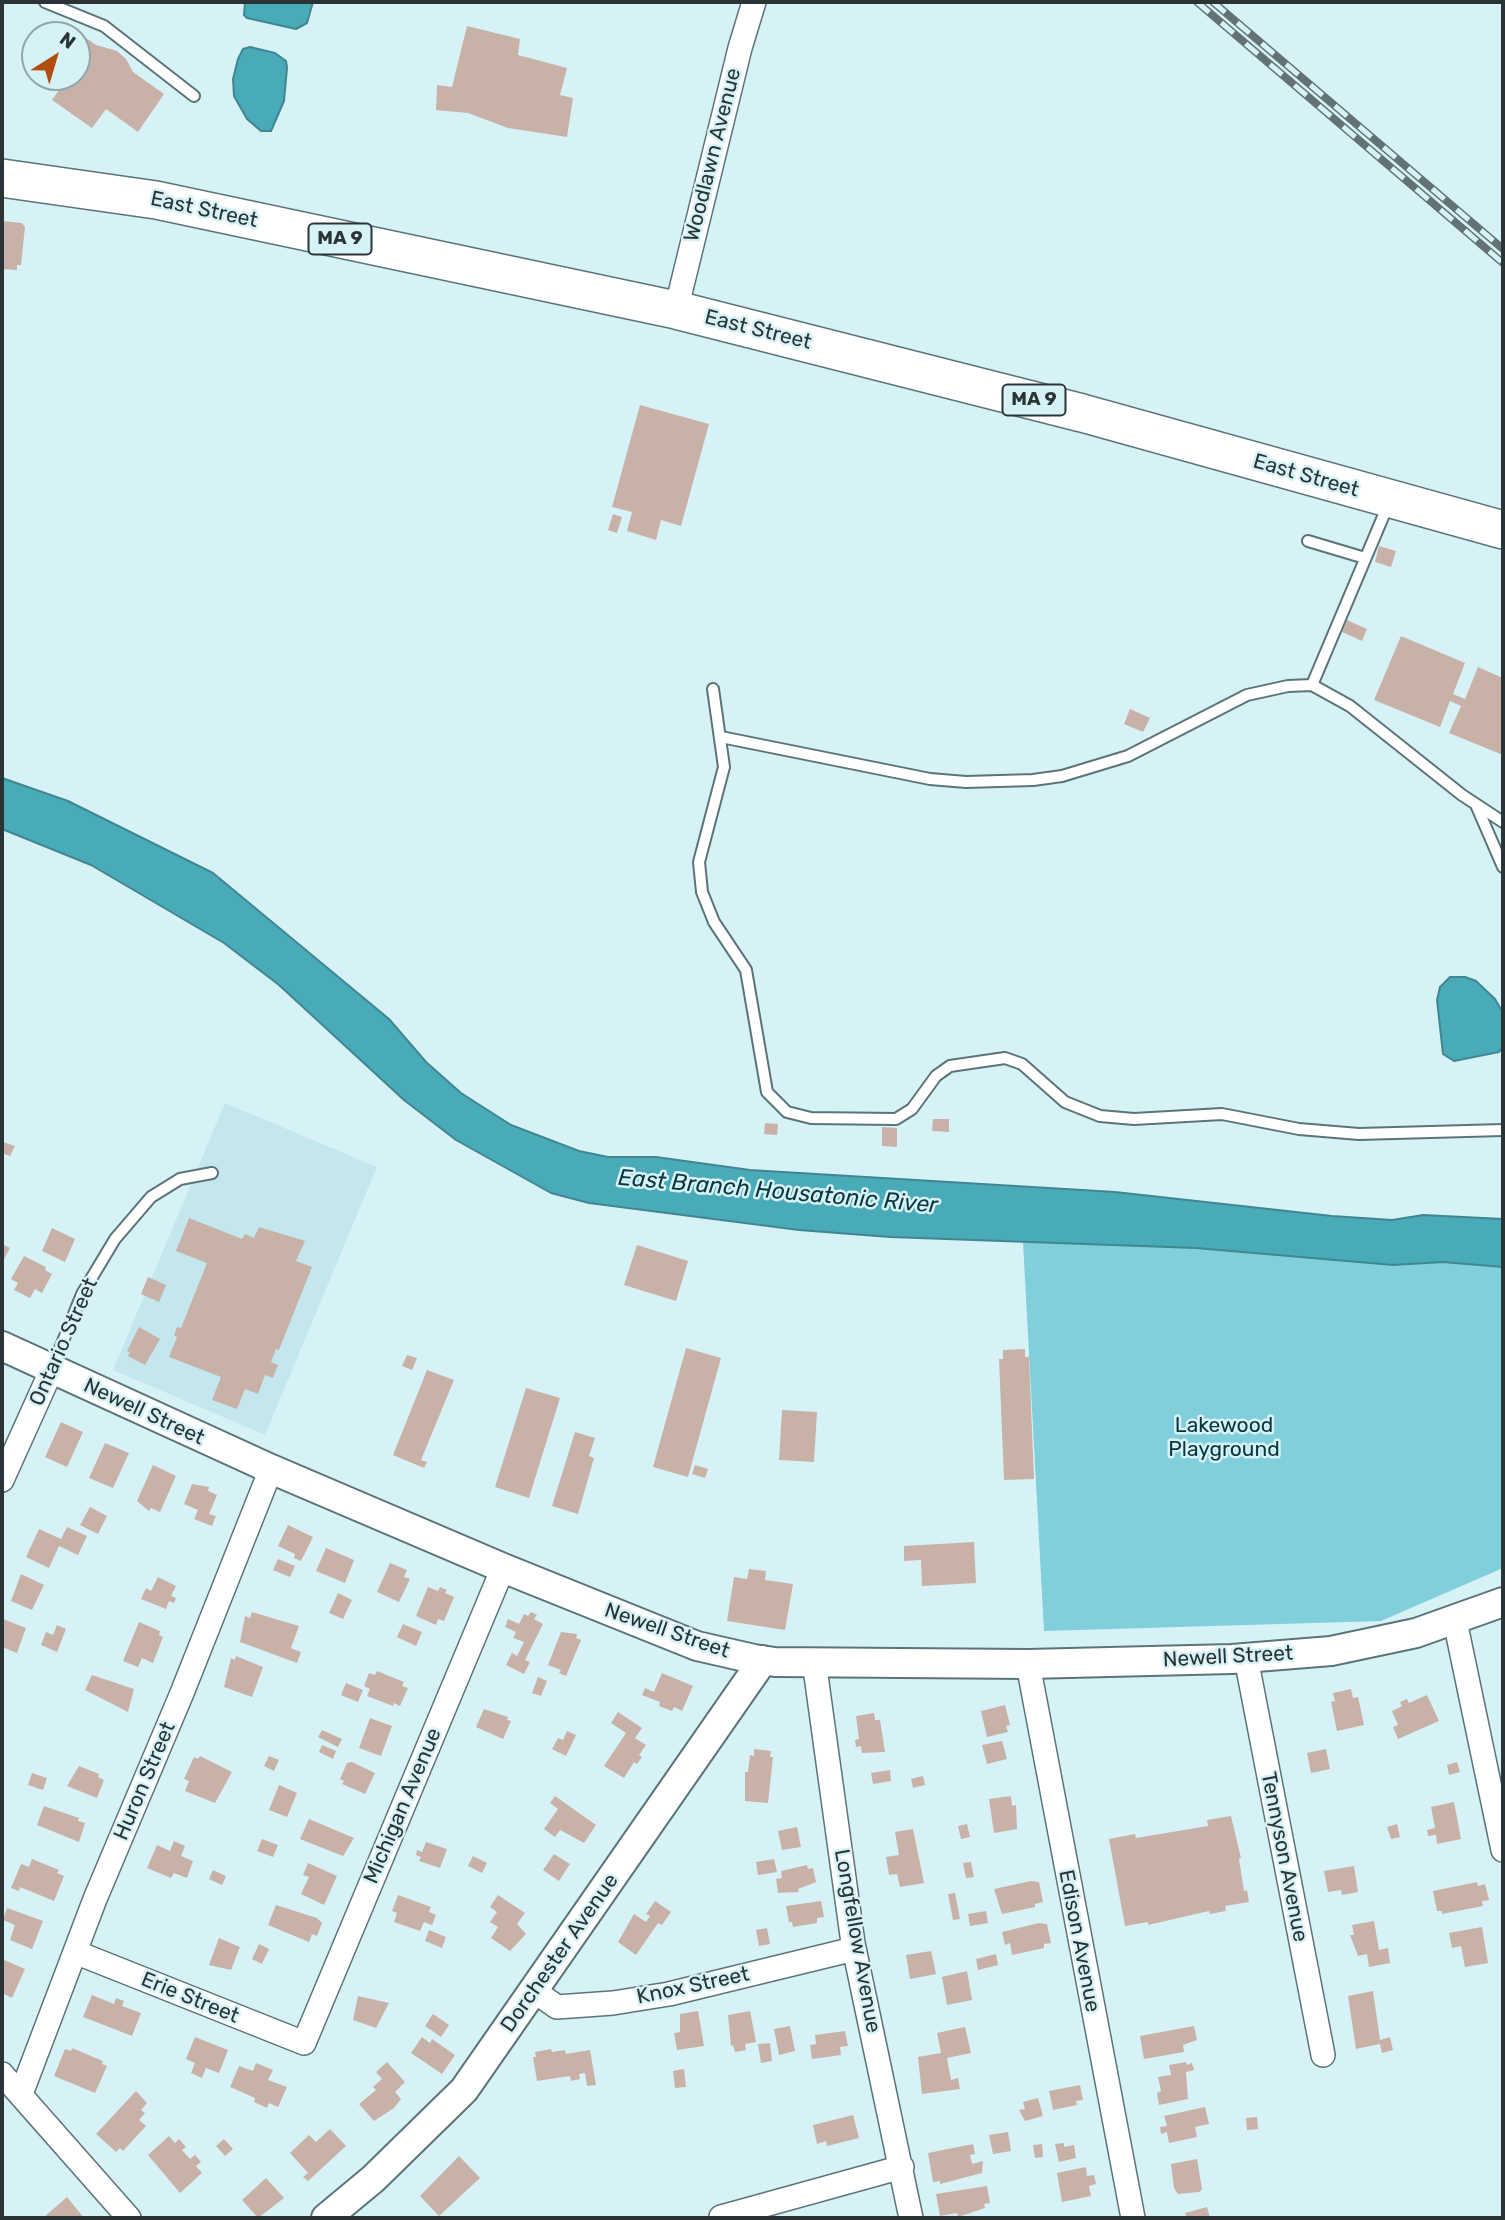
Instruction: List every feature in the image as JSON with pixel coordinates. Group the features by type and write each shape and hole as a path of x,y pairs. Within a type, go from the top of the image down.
{"highway":[{"name":"East Street","path":"2,178 156,200 676,310 1069,409 1502,530"}],"street":[{"name":"Woodlawn Avenue","path":"676,310 740,48 754,2"},
{"name":"Newell Street","path":"2,1346 271,1469 503,1568 697,1646 763,1660 1028,1664 1246,1658 1349,1650 1455,1620 1503,1602"},
{"name":"Ontario Street","path":"2,1480 52,1369"},
{"name":"Huron Street","path":"21,2094 75,1952 271,1469"},
{"name":"Michigan Avenue","path":"304,2043 503,1568"},
{"path":"1455,1620 1503,1850"},
{"name":"Tennyson Avenue","path":"1246,1658 1323,2055"},
{"name":"Dorchester Avenue","path":"326,2218 445,2111 464,2090 763,1660"},
{"name":"Longfellow Avenue","path":"814,1661 854,1949 911,2218"},
{"name":"Edison Avenue","path":"1028,1664 1133,2218"},
{"name":"Knox Street","path":"534,1992 557,2007 613,2003 669,1994 854,1949"},
{"name":"Erie Street","path":"75,1952 304,2043"},
{"path":"2,2074 129,2218"},
{"path":"721,2217 902,2167"}],"lane":[{"path":"45,2 104,26 194,96"},
{"path":"1312,685 1390,500"},
{"path":"1308,541 1365,558"},
{"path":"721,737 930,779 1032,780 1062,776 1128,756 1247,695 1288,686 1312,685 1350,706 1478,807 1503,822"},
{"path":"713,689 724,767 699,862 702,892 714,922 746,970 766,1093 787,1112 811,1118 896,1119 912,1109 936,1076 950,1066 1005,1058 1022,1064 1065,1102 1100,1116 1134,1119 1222,1114 1298,1129 1359,1134 1503,1130"},
{"path":"1478,807 1503,867"},
{"name":"Ontario Street","path":"52,1369 82,1294 116,1239 151,1197 180,1179 212,1173"}],"shaded area":[{"path":"225,1103 377,1167 265,1435 113,1370"}],"green space":[{"name":"Lakewood Playground","path":"1023,1242 1196,1248 1393,1265 1443,1262 1503,1267 1503,1568 1381,1621 1044,1631"}],"water":[{"path":"245,2 313,2 307,23 296,29 247,18 244,15"},
{"path":"250,47 275,53 286,61 284,101 271,131 261,131 247,119 234,96 233,79 238,59 243,49"},
{"name":"East Branch Housatonic River","path":"2,778 68,801 213,873 389,1019 426,1062 461,1093 511,1125 579,1151 608,1157 656,1157 750,1170 1115,1192 1332,1216 1392,1220 1423,1215 1503,1219 1503,1267 1443,1262 1393,1265 1196,1248 890,1237 799,1230 589,1203 551,1193 456,1140 404,1100 279,985 224,943 91,865 2,829"},
{"path":"1450,977 1465,977 1476,981 1495,999 1503,1013 1503,1046 1499,1052 1454,1061 1443,1054 1437,1000 1440,987"}],"building":[{"path":"467,26 520,39 518,55 567,68 560,95 573,98 567,137 508,128 468,113 436,110 437,85 452,87"},
{"path":"91,41 117,51 126,59 133,72 164,94 138,132 106,109 92,128 52,100 58,91 91,91"},
{"path":"2,221 22,223 25,227 21,265 17,265 17,270 2,269"},
{"path":"640,405 709,424 681,526 661,520 656,540 627,531 632,512 612,507"},
{"path":"613,514 622,517 617,533 608,530"},
{"path":"1379,546 1396,551 1391,567 1375,562"},
{"path":"1347,620 1367,629 1362,641 1342,632"},
{"path":"1401,636 1465,663 1453,694 1465,699 1478,667 1503,678 1503,755 1449,733 1461,706 1450,701 1440,727 1374,700"},
{"path":"1130,709 1150,718 1143,732 1124,724"},
{"path":"933,1119 949,1119 949,1132 932,1131"},
{"path":"765,1123 778,1124 777,1135 764,1134"},
{"path":"882,1127 897,1128 897,1147 882,1146"},
{"path":"3,1142 15,1146 10,1156 2,1153"},
{"path":"189,1218 242,1239 245,1234 254,1238 259,1227 305,1241 296,1261 312,1267 279,1350 276,1349 271,1362 278,1365 273,1378 265,1375 258,1394 245,1389 237,1409 212,1400 221,1377 169,1357 177,1337 174,1335 177,1327 181,1328 207,1263 176,1251"},
{"path":"52,1228 75,1239 65,1262 42,1251"},
{"path":"2,1244 10,1248 2,1263"},
{"path":"637,1245 688,1261 676,1301 624,1285"},
{"path":"24,1256 46,1267 45,1270 52,1274 42,1293 35,1289 30,1298 14,1290 18,1283 11,1279"},
{"path":"148,1277 166,1285 159,1302 141,1294"},
{"path":"139,1327 160,1339 145,1365 128,1356 130,1352 127,1351"},
{"path":"686,1348 721,1358 688,1477 653,1467"},
{"path":"1025,1349 1025,1357 1029,1357 1034,1479 1004,1480 999,1359 1003,1359 1003,1350"},
{"path":"407,1355 417,1358 412,1370 402,1366"},
{"path":"427,1370 454,1380 421,1460 427,1462 424,1468 393,1455"},
{"path":"526,1388 560,1398 529,1498 495,1487"},
{"path":"782,1410 817,1412 814,1462 779,1460"},
{"path":"61,1422 83,1432 67,1467 45,1457"},
{"path":"575,1432 595,1438 589,1456 594,1458 578,1514 552,1506"},
{"path":"105,1443 129,1453 113,1488 89,1478"},
{"path":"153,1465 176,1476 160,1512 151,1508 149,1511 137,1501"},
{"path":"695,1465 708,1469 705,1478 692,1474"},
{"path":"192,1484 209,1487 208,1491 217,1495 209,1514 216,1516 212,1526 194,1519 198,1510 184,1504"},
{"path":"90,1507 107,1516 98,1534 80,1525"},
{"path":"288,1525 313,1537 301,1561 294,1558 295,1554 278,1546"},
{"path":"67,1527 87,1536 78,1555 59,1546 49,1568 26,1557 39,1529 61,1539"},
{"path":"974,1542 976,1583 922,1586 921,1560 904,1561 904,1546"},
{"path":"326,1548 354,1560 345,1583 316,1571"},
{"path":"278,1559 295,1566 290,1577 273,1570"},
{"path":"390,1563 407,1570 404,1577 410,1579 399,1602 377,1592"},
{"path":"749,1569 766,1571 765,1580 793,1584 785,1630 727,1621 734,1577 747,1579"},
{"path":"21,1574 44,1585 32,1610 11,1601"},
{"path":"158,1577 176,1586 171,1596 176,1598 174,1603 169,1601 166,1609 141,1599 146,1588 151,1591"},
{"path":"428,1587 438,1591 440,1587 454,1597 444,1621 438,1619 436,1625 416,1616"},
{"path":"338,1593 352,1600 343,1619 329,1613"},
{"path":"252,1612 299,1626 291,1648 301,1652 297,1663 240,1642 245,1616 250,1618"},
{"path":"531,1612 537,1615 534,1619 543,1624 525,1660 530,1662 524,1674 506,1665 512,1653 517,1656 524,1642 513,1638 516,1632 505,1627 508,1619 519,1624 524,1614 528,1616"},
{"path":"3,1619 26,1628 17,1653 2,1647"},
{"path":"139,1622 160,1631 159,1635 163,1637 153,1663 142,1658 138,1667 123,1661"},
{"path":"403,1624 422,1632 416,1646 397,1637"},
{"path":"57,1625 66,1629 57,1652 41,1645 46,1632 53,1635"},
{"path":"561,1632 577,1634 576,1638 581,1640 566,1676 559,1673 561,1670 548,1665"},
{"path":"236,1656 263,1667 252,1697 224,1687 231,1658 235,1660"},
{"path":"377,1671 404,1682 402,1686 408,1688 400,1706 367,1696 370,1689 364,1686 369,1673 375,1675"},
{"path":"662,1673 693,1686 682,1711 674,1707 672,1711 659,1706 660,1702 642,1695 645,1688 654,1692"},
{"path":"92,1675 134,1689 128,1712 85,1690"},
{"path":"538,1677 547,1681 541,1696 532,1693"},
{"path":"346,1683 363,1690 358,1702 341,1695"},
{"path":"1351,1689 1353,1698 1358,1697 1364,1725 1337,1731 1331,1702 1335,1701 1333,1693"},
{"path":"1427,1695 1439,1721 1398,1739 1393,1727 1398,1725 1392,1711 1402,1706 1400,1702 1407,1699 1409,1703"},
{"path":"1005,1705 1010,1725 1006,1726 1008,1732 987,1737 981,1711"},
{"path":"484,1709 508,1717 507,1720 511,1721 503,1739 476,1727"},
{"path":"618,1712 642,1728 635,1738 646,1745 639,1755 642,1757 637,1764 634,1762 624,1778 604,1766 626,1733 611,1723"},
{"path":"874,1713 875,1720 880,1720 885,1752 862,1753 861,1746 856,1747 855,1740 859,1739 856,1716"},
{"path":"370,1718 392,1726 381,1756 359,1748"},
{"path":"322,1730 342,1739 338,1747 318,1737"},
{"path":"567,1731 576,1735 566,1756 552,1749 558,1738 563,1740"},
{"path":"1002,1741 1007,1759 987,1764 982,1745"},
{"path":"322,1745 336,1751 333,1759 319,1752"},
{"path":"754,1749 771,1751 770,1757 773,1757 768,1803 745,1801 745,1772 748,1772 750,1755 754,1756"},
{"path":"1326,1749 1330,1769 1311,1773 1307,1753"},
{"path":"200,1756 232,1772 215,1803 185,1791 189,1781 184,1779 194,1757 198,1759"},
{"path":"269,1756 279,1760 274,1771 264,1766"},
{"path":"352,1762 375,1773 365,1794 342,1784 344,1781 340,1779 347,1763"},
{"path":"1457,1762 1460,1772 1449,1775 1447,1765"},
{"path":"79,1766 99,1774 98,1777 104,1780 97,1798 67,1786"},
{"path":"890,1770 891,1781 873,1784 871,1773"},
{"path":"32,1773 47,1778 43,1790 28,1785"},
{"path":"923,1776 925,1785 913,1788 911,1779"},
{"path":"279,1785 297,1793 287,1817 269,1810"},
{"path":"555,1796 596,1825 584,1843 560,1830 555,1837 544,1829 558,1809 550,1803"},
{"path":"1011,1796 1012,1806 1016,1805 1017,1829 994,1833 989,1799"},
{"path":"1454,1802 1461,1839 1437,1844 1436,1835 1428,1836 1427,1830 1435,1828 1431,1807"},
{"path":"44,1806 79,1818 78,1821 85,1823 79,1842 37,1825"},
{"path":"1231,1816 1241,1858 1244,1891 1247,1890 1249,1902 1225,1906 1226,1911 1210,1914 1209,1911 1148,1925 1148,1922 1125,1926 1109,1839 1135,1834 1136,1838 1208,1826 1207,1820"},
{"path":"309,1819 354,1838 343,1856 300,1839"},
{"path":"967,1824 970,1837 961,1839 958,1826"},
{"path":"1397,1824 1400,1837 1391,1839 1387,1827"},
{"path":"797,1827 801,1847 782,1850 778,1831"},
{"path":"913,1829 924,1883 900,1887 897,1874 889,1875 886,1857 899,1855 895,1832"},
{"path":"262,1839 278,1845 273,1857 257,1851"},
{"path":"174,1841 185,1846 181,1856 193,1861 187,1878 174,1873 171,1878 147,1868 157,1845 170,1851"},
{"path":"426,1842 447,1849 440,1868 419,1861 421,1857 416,1855 417,1850 422,1852"},
{"path":"554,1854 570,1864 559,1881 543,1870"},
{"path":"473,1856 487,1863 482,1873 468,1866"},
{"path":"32,1859 59,1870 57,1873 64,1876 54,1901 20,1887 19,1891 11,1888 21,1864 29,1867"},
{"path":"774,1859 777,1872 758,1875 756,1862"},
{"path":"971,1862 974,1877 966,1878 963,1863"},
{"path":"308,1863 337,1876 324,1905 301,1894 309,1877 303,1875"},
{"path":"807,1865 808,1869 813,1868 816,1882 798,1889 799,1892 778,1893 776,1879 782,1878 781,1871"},
{"path":"1354,1866 1358,1892 1342,1895 1341,1890 1328,1892 1324,1871"},
{"path":"213,1870 226,1876 222,1885 209,1879"},
{"path":"1031,1881 1039,1882 1043,1902 1035,1904 1035,1907 1002,1914 994,1889"},
{"path":"1477,1882 1478,1886 1485,1884 1489,1900 1482,1901 1483,1906 1442,1914 1442,1911 1437,1911 1433,1891"},
{"path":"955,1893 960,1919 953,1920 948,1894"},
{"path":"398,1895 431,1907 429,1912 436,1915 432,1925 424,1922 420,1931 394,1922 397,1913 392,1911"},
{"path":"498,1895 525,1913 517,1924 526,1934 510,1951 491,1938 498,1927 490,1922 497,1912 490,1907"},
{"path":"655,1901 671,1912 662,1925 658,1923 636,1955 618,1942 634,1914 646,1922 650,1916 646,1914"},
{"path":"821,1901 824,1917 817,1918 817,1923 793,1927 792,1922 789,1922 786,1906"},
{"path":"276,1905 317,1918 322,1923 317,1936 312,1934 309,1942 268,1925"},
{"path":"7,1908 43,1921 32,1949 10,1940 15,1925 3,1920"},
{"path":"986,1911 988,1923 970,1926 968,1914"},
{"path":"1374,1921 1379,1950 1388,1948 1390,1963 1369,1967 1367,1954 1358,1956 1350,1935 1354,1935 1352,1925"},
{"path":"1039,1923 1047,1924 1051,1943 1044,1944 1044,1948 1012,1955 1010,1943 1005,1945 1002,1932"},
{"path":"1482,1927 1488,1963 1465,1967 1461,1946 1452,1948 1449,1933"},
{"path":"767,1928 770,1944 759,1946 756,1930"},
{"path":"429,1930 446,1937 442,1948 425,1941"},
{"path":"219,1938 240,1947 231,1970 209,1965"},
{"path":"259,1944 269,1949 262,1964 252,1959"},
{"path":"931,1951 936,1974 910,1979 906,1955"},
{"path":"996,1954 998,1965 978,1970 976,1959"},
{"path":"2,1959 25,1969 12,1998 2,1993"},
{"path":"967,1971 972,2000 947,2005 942,1977"},
{"path":"1373,1991 1380,2040 1390,2037 1393,2050 1382,2053 1380,2044 1356,2049 1348,1996"},
{"path":"92,1995 114,2004 116,1998 124,2001 122,2006 141,2013 132,2036 83,2017"},
{"path":"358,1996 389,2003 376,2028 353,2020"},
{"path":"698,2011 704,2046 677,2050 674,2033 680,2032 680,2014"},
{"path":"750,2011 756,2042 745,2044 746,2050 735,2052 733,2045 731,2046 728,2015"},
{"path":"433,2014 449,2025 441,2037 425,2026"},
{"path":"790,2026 795,2051 779,2055 774,2029"},
{"path":"1194,2026 1197,2040 1183,2045 1184,2052 1144,2059 1140,2036"},
{"path":"965,2027 971,2053 947,2058 951,2080 958,2078 960,2089 922,2094 918,2057 941,2053 937,2033"},
{"path":"845,2031 848,2046 840,2047 841,2055 812,2059 810,2045 816,2044 815,2035"},
{"path":"195,2037 228,2050 219,2073 206,2068 202,2078 191,2073 195,2063 186,2059"},
{"path":"422,2037 430,2043 432,2039 455,2055 442,2074 411,2053"},
{"path":"770,2043 772,2061 761,2063 758,2044"},
{"path":"72,2048 103,2061 102,2064 107,2066 95,2093 54,2076 65,2049 71,2051"},
{"path":"551,2049 552,2052 565,2050 566,2054 590,2050 596,2085 587,2086 585,2073 579,2074 580,2079 571,2081 570,2076 537,2081 533,2057 536,2057 535,2052"},
{"path":"387,2062 405,2082 395,2092 401,2099 394,2108 374,2121 359,2104 376,2090 373,2087 382,2079 376,2072"},
{"path":"1186,2062 1187,2065 1192,2063 1194,2070 1186,2072 1188,2099 1159,2105 1157,2093 1161,2091 1158,2077 1171,2075 1169,2065"},
{"path":"256,2063 273,2070 268,2080 287,2087 278,2107 269,2103 267,2108 254,2102 255,2098 230,2087 239,2066 253,2071"},
{"path":"684,2069 686,2087 675,2088 673,2071"},
{"path":"1080,2085 1083,2100 1076,2101 1077,2105 1053,2110 1049,2091"},
{"path":"136,2091 147,2103 141,2110 145,2113 139,2120 146,2126 123,2151 120,2148 116,2152 96,2134"},
{"path":"1038,2098 1043,2116 1025,2121 1019,2110 1025,2109 1023,2102"},
{"path":"1205,2107 1209,2124 1195,2127 1197,2137 1169,2143 1167,2132 1161,2134 1160,2127 1167,2126 1164,2116"},
{"path":"853,2115 859,2138 827,2146 826,2141 817,2144 813,2125"},
{"path":"1257,2117 1258,2129 1247,2130 1246,2118"},
{"path":"330,2129 346,2146 308,2181 303,2177 308,2173 290,2153 309,2135 316,2142"},
{"path":"1008,2132 1011,2151 993,2154 989,2135"},
{"path":"169,2136 175,2143 179,2139 186,2147 182,2150 190,2159 195,2155 201,2162 196,2166 202,2173 180,2193 148,2155"},
{"path":"224,2139 233,2149 225,2156 216,2146"},
{"path":"1064,2143 1064,2147 1074,2145 1076,2158 1059,2162 1055,2144"},
{"path":"973,2144 975,2154 970,2155 972,2164 983,2161 982,2173 940,2184 940,2181 933,2182 928,2153"},
{"path":"1042,2144 1043,2157 1035,2158 1033,2145"},
{"path":"459,2156 480,2178 439,2216 420,2196"},
{"path":"1197,2159 1202,2189 1199,2192 1178,2194 1174,2188 1171,2164"},
{"path":"1086,2167 1087,2176 1094,2175 1096,2184 1089,2186 1091,2196 1062,2202 1057,2173"},
{"path":"266,2178 284,2198 258,2218 242,2200"},
{"path":"987,2186 990,2203 984,2204 985,2208 958,2217 957,2213 940,2216 936,2194"},
{"path":"67,2197 84,2218 43,2218"},
{"path":"1207,2207 1210,2218 1187,2218 1185,2213"}],"railway":[{"path":"1197,2 1503,263"},
{"path":"1213,2 1503,249"}]}
